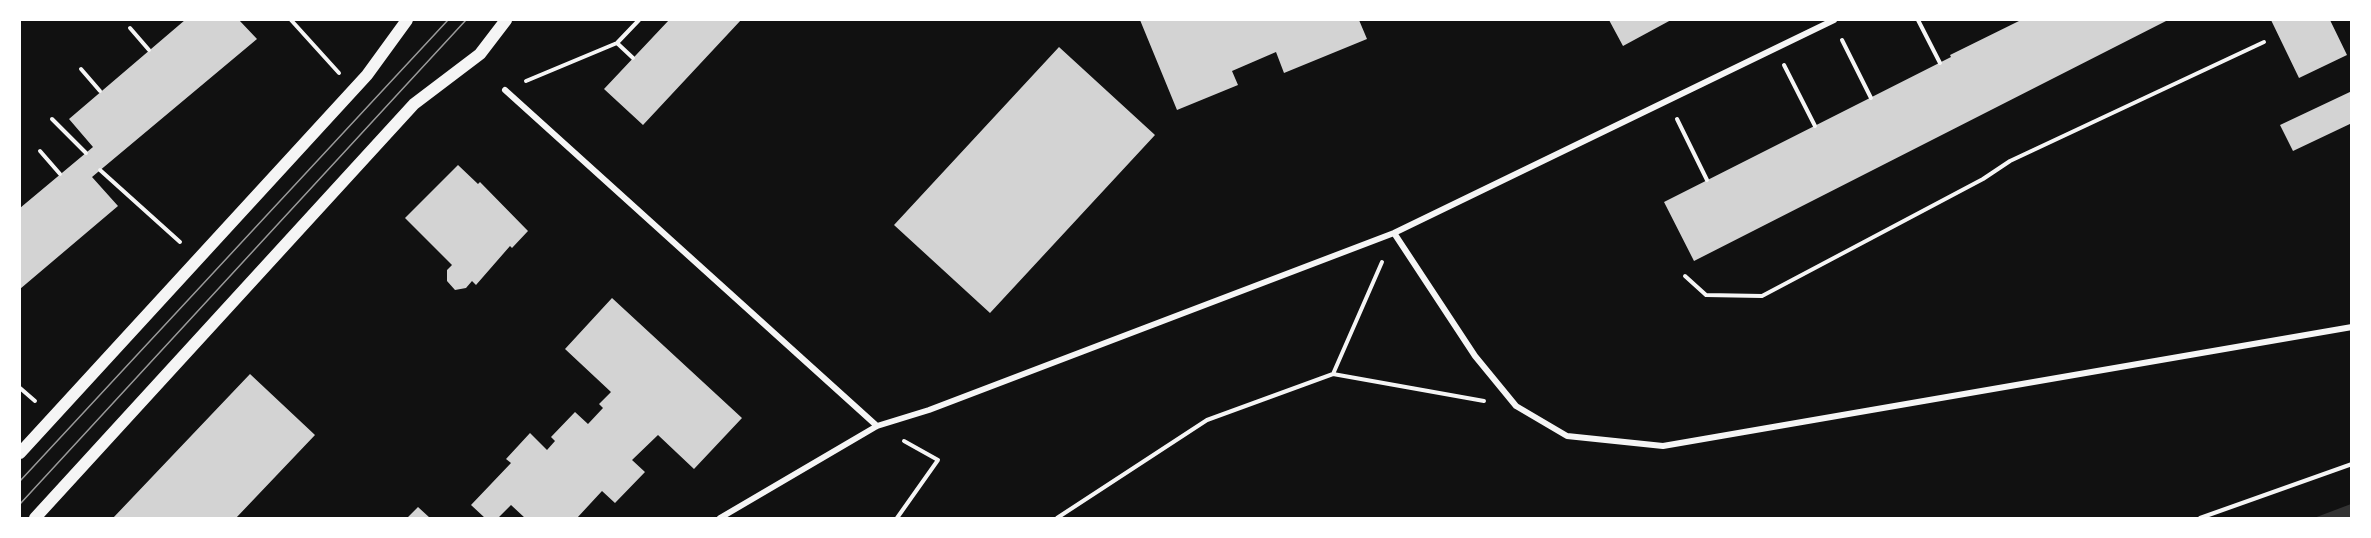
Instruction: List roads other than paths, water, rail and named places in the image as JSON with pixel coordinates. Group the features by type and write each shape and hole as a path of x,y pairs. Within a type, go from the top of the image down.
{"main road":[{"path":"20,453 367,75 407,20"},
{"path":"35,519 414,105 480,54 506,20"}],"street":[{"path":"720,519 877,426 929,410 1395,233 1833,20"},
{"path":"505,90 877,426"},
{"path":"1395,233 1475,356 1516,406 1567,436 1663,446 2352,327"}],"tram line":[{"path":"20,481 448,20"},
{"path":"20,504 466,20"}]}
